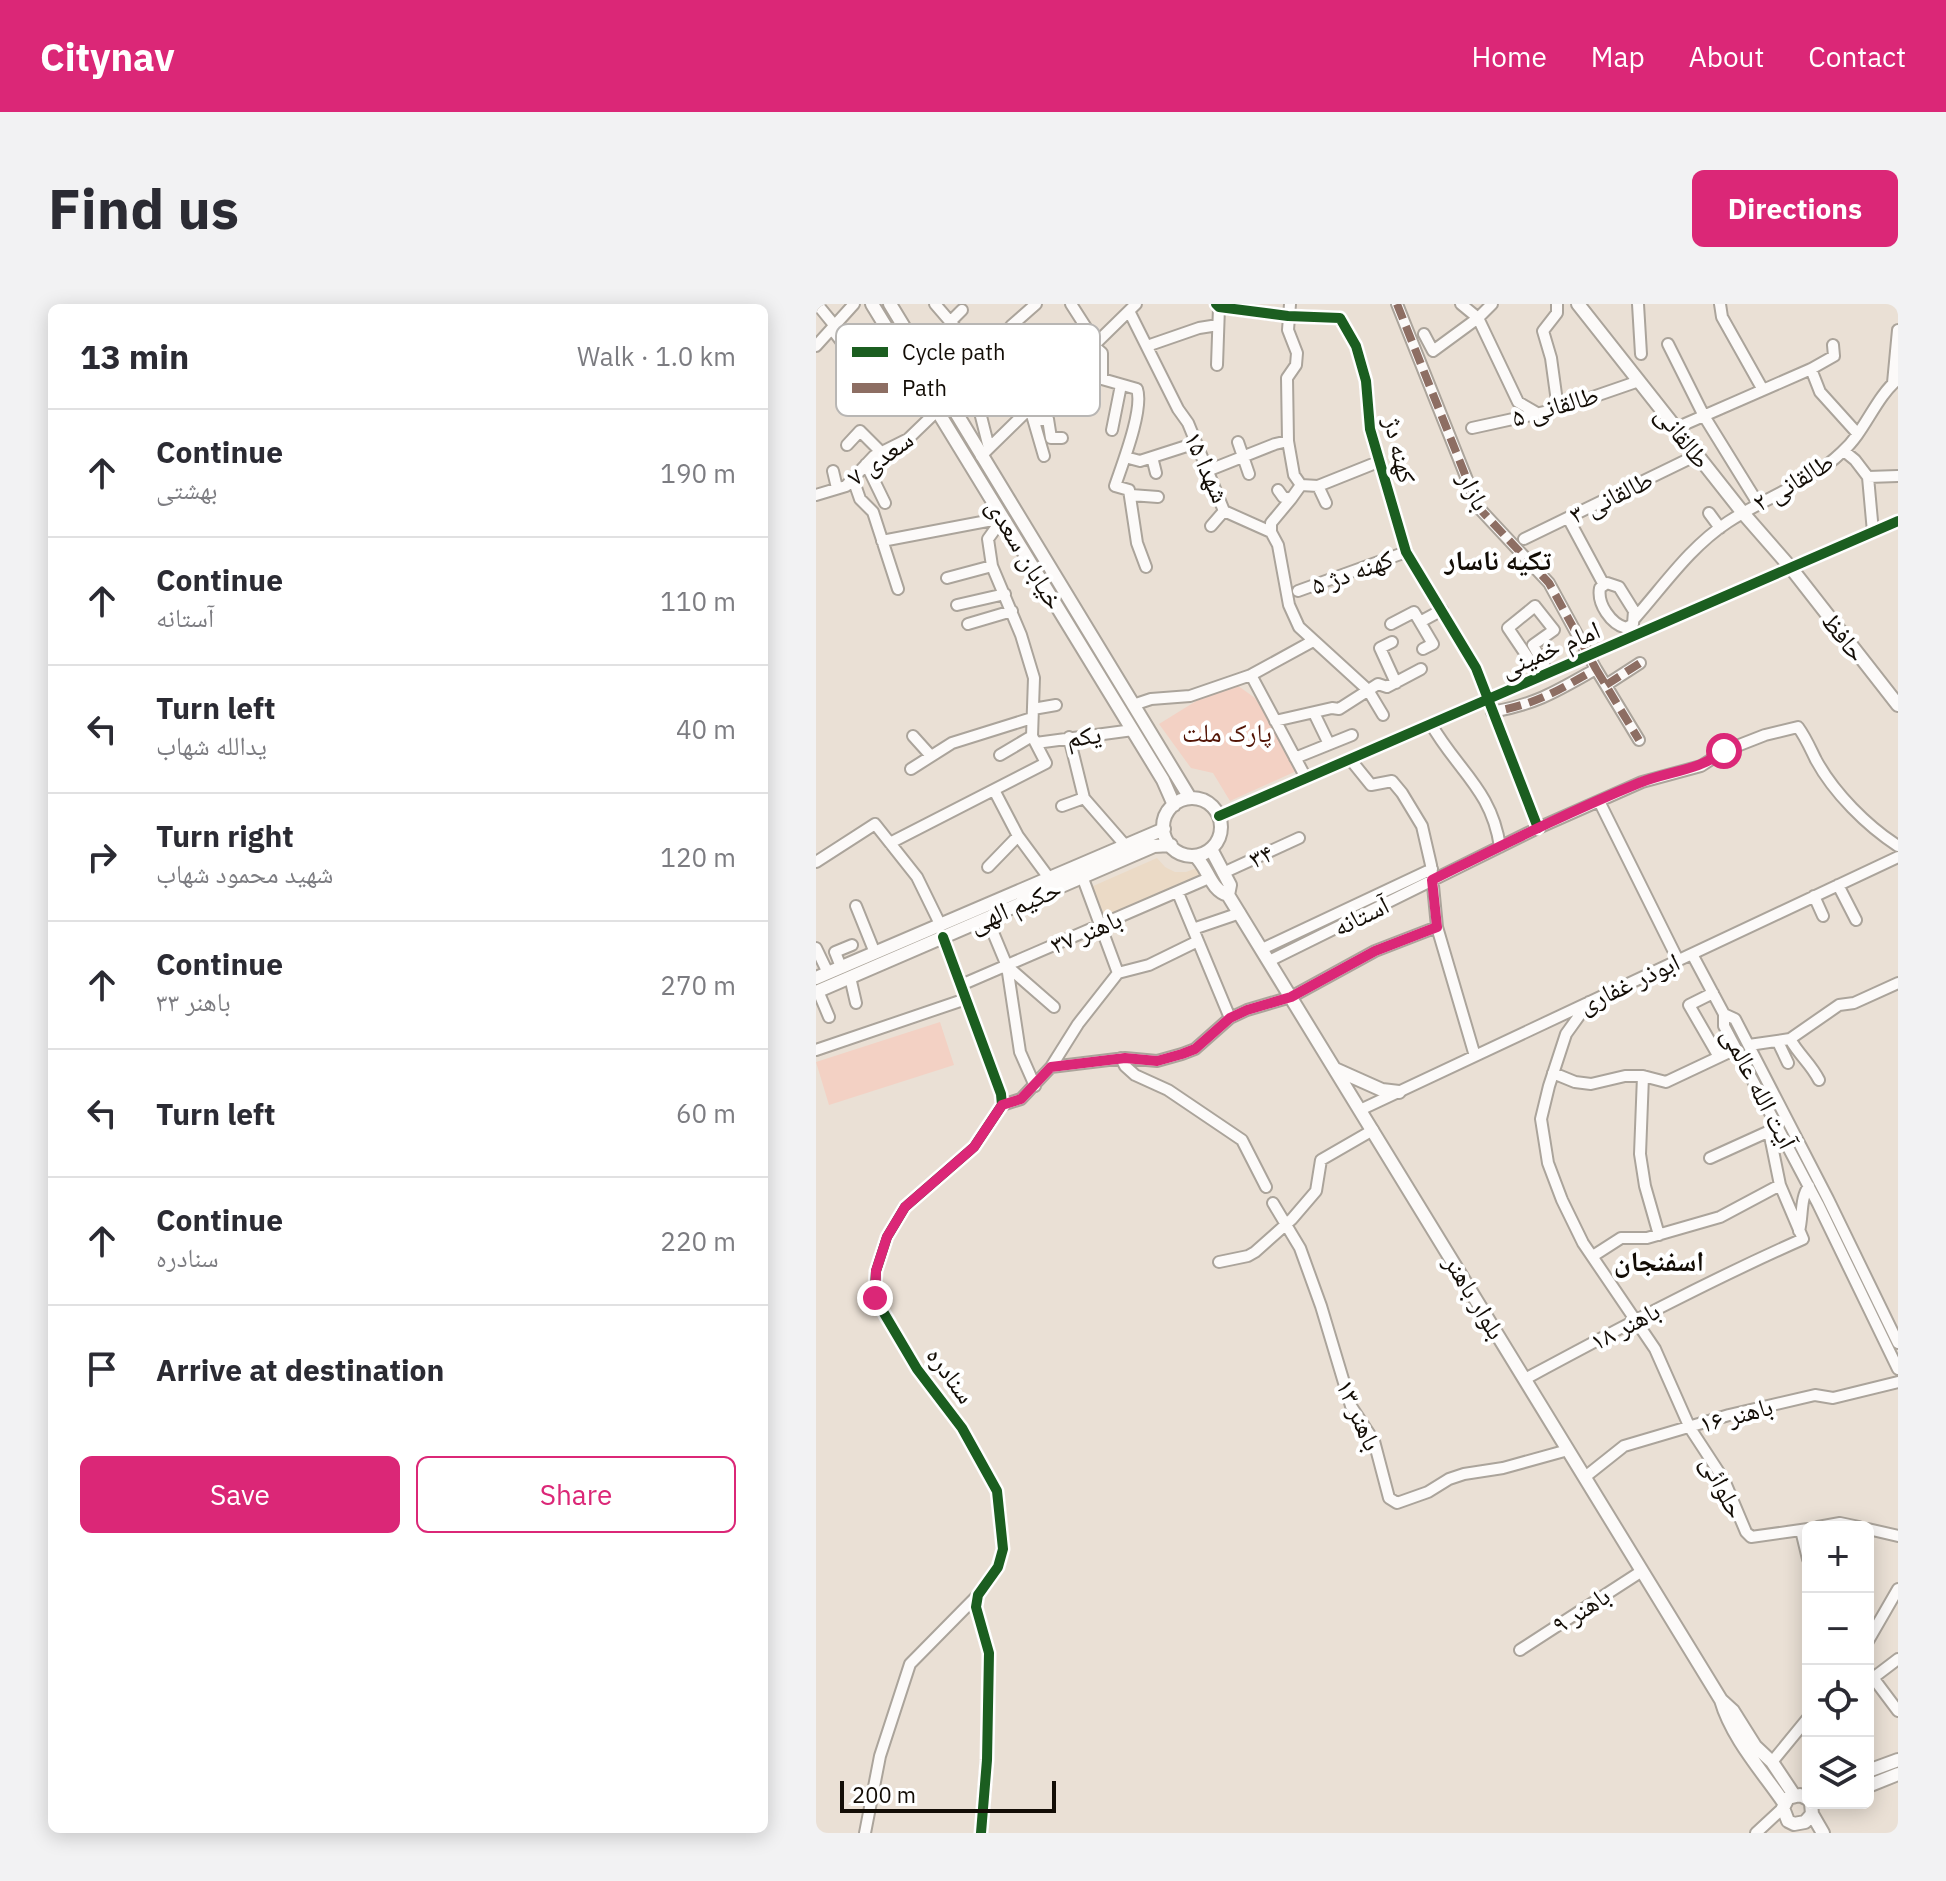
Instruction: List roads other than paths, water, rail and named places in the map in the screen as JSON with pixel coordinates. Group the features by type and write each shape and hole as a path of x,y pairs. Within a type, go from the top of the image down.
{"main road":[{"name":"خیابان سعدی","path":"872,304 884,324"},
{"name":"خیابان سعدی","path":"890,304 902,324"},
{"name":"طالقانی","path":"1578,304 1743,513 1791,568"},
{"name":"خیابان سعدی","path":"940,416 1133,730 1149,743 1190,798"},
{"name":"خیابان سعدی","path":"961,416 1133,705 1174,805"},
{"name":"حافظ","path":"1791,568 1898,705"},
{"path":"1195,856 1211,849 1220,834 1219,816 1208,803 1190,798 1174,805 1164,820 1164,829 1171,845 1202,862 1209,878 1221,892 1228,895 1230,885 1211,849"},
{"name":"حکیم الهی","path":"819,983 846,972 875,953 987,918 1082,876 1152,840 1164,829"},
{"name":"حکیم الهی","path":"819,983 1125,845 1152,840 1171,845"},
{"name":"بلوار باهنر","path":"1228,895 1721,1700 1736,1734 1802,1800"},
{"path":"1335,1069 1382,1090 1399,1092"},
{"name":"بلوار باهنر","path":"1721,1700 1733,1711 1755,1746 1802,1800"},
{"path":"1874,1769 1898,1760"},
{"path":"1874,1784 1898,1774"},
{"path":"1802,1804 1788,1821 1796,1829 1802,1809"},
{"name":"بلوار باهنر","path":"1808,1809 1823,1833"}],"street":[{"path":"817,304 836,330"},
{"path":"837,324 854,304"},
{"path":"935,304 950,322 962,310"},
{"path":"1013,324 1036,304"},
{"path":"1071,304 1083,324"},
{"path":"1290,304 1288,330 1297,353 1296,365 1287,378 1288,441 1294,475 1301,485"},
{"name":"بازار","path":"1397,304 1478,507 1549,583 1639,740"},
{"path":"1461,304 1478,318 1518,402 1537,413"},
{"path":"1424,334 1433,351 1492,304"},
{"path":"1557,304 1557,313 1543,331 1551,358 1558,409"},
{"path":"1638,304 1641,354"},
{"path":"1720,304 1722,317 1763,390"},
{"path":"1217,365 1218,306"},
{"name":"کهنه دژ","path":"1218,306 1288,316 1340,318 1356,346 1366,381 1370,429 1406,552 1476,668 1538,828"},
{"path":"1100,339 1133,307"},
{"name":"شهدا ۱۵","path":"1133,307 1147,346 1196,443 1224,511 1271,532"},
{"path":"816,346 836,325"},
{"path":"1147,346 1199,328 1218,325"},
{"path":"1896,381 1898,330"},
{"path":"1668,344 1704,416 1759,505"},
{"path":"1676,428 1811,369 1834,356 1833,345"},
{"path":"1100,350 1102,379 1137,389 1140,397 1132,438 1115,486 1129,490 1131,495 1137,543 1146,567"},
{"path":"1811,369 1820,392 1857,433"},
{"name":"طالقانی ۵","path":"1472,428 1558,409 1639,381"},
{"name":"طالقانی ۲","path":"1635,618 1691,551 1743,513 1801,484 1844,451 1896,381"},
{"path":"1112,430 1121,385"},
{"name":"سعدی ۷","path":"816,495 846,486 874,456 908,439 932,416"},
{"path":"978,416 985,452"},
{"path":"985,452 1022,416"},
{"path":"1034,416 1044,456"},
{"path":"1034,421 1048,419 1051,438 1062,438"},
{"path":"847,445 860,431 882,453"},
{"path":"1207,471 1288,441"},
{"path":"1238,442 1249,474"},
{"path":"1125,457 1140,461 1196,443"},
{"path":"1844,451 1868,477 1873,532"},
{"name":"طالقانی ۳","path":"1524,539 1697,455"},
{"path":"1152,457 1156,473"},
{"path":"1301,485 1318,486 1378,462"},
{"path":"866,464 885,503"},
{"path":"833,471 837,488"},
{"path":"1868,477 1898,476"},
{"path":"853,479 860,499 873,512 898,589"},
{"path":"1301,485 1271,523 1289,605 1299,627 1368,690 1383,715"},
{"path":"1318,486 1326,503"},
{"path":"1278,490 1283,497 1291,499"},
{"path":"1131,495 1158,497"},
{"path":"1211,526 1224,511"},
{"path":"1709,513 1720,528"},
{"path":"882,541 1003,518"},
{"path":"890,843 1046,763 1034,740 1034,678 1012,611 992,566 988,539 1003,518"},
{"path":"1568,518 1604,585"},
{"name":"امام خمینی","path":"1219,816 1898,521"},
{"name":"کهنه دژ ۵","path":"1298,591 1406,552"},
{"path":"947,578 992,566"},
{"path":"1613,583 1619,587 1634,611 1633,624 1626,628 1617,625 1602,606 1598,595 1604,585 1613,583"},
{"path":"957,605 1005,594"},
{"path":"1535,606 1554,630 1533,645 1542,676 1508,628 1535,606"},
{"path":"1420,622 1442,610"},
{"path":"968,624 1012,611"},
{"path":"1391,624 1414,612 1433,644 1423,649"},
{"path":"1133,705 1151,699 1190,696 1251,675 1313,641"},
{"path":"1392,642 1380,648 1396,683"},
{"path":"1606,685 1640,663"},
{"path":"1275,721 1339,709 1378,684 1387,687 1421,669"},
{"path":"1492,712 1536,702 1596,669"},
{"path":"1251,675 1306,778"},
{"path":"911,769 952,743 1056,705"},
{"path":"1314,713 1329,744"},
{"path":"1431,724 1443,746 1465,769 1490,807 1500,847"},
{"name":"آستانه","path":"1262,949 1642,782 1701,766 1724,751 1765,735 1798,727 1816,761 1839,791 1874,828 1898,846"},
{"name":"یکم","path":"1034,740 1133,730"},
{"path":"1295,758 1352,735"},
{"path":"913,736 931,756"},
{"path":"1069,737 1084,798 1125,845"},
{"path":"1000,755 1034,740"},
{"path":"1350,759 1371,785 1392,781 1422,826 1432,875 1437,927 1475,1056"},
{"path":"994,790 1018,836 1049,878"},
{"path":"1062,806 1084,798"},
{"path":"1599,801 1678,960"},
{"path":"816,862 875,824 917,877 942,930 1001,1094 1002,1105 1021,1099 1035,1086 1118,973 1149,965 1198,941"},
{"path":"988,867 1018,836"},
{"name":"۳۴","path":"1223,873 1299,838"},
{"name":"ابوذر غفاری","path":"1360,1110 1898,857"},
{"name":"آستانه","path":"1269,961 1432,875"},
{"path":"1082,876 1118,973"},
{"name":"باهنر ۳۷","path":"961,985 1209,878"},
{"path":"1838,885 1856,920"},
{"path":"1178,893 1230,1018"},
{"path":"1814,896 1823,916"},
{"path":"856,906 875,953"},
{"path":"1193,929 1240,913"},
{"path":"987,918 1007,966 1020,1052 1035,1086"},
{"path":"1051,1067 1121,1058 1157,1061 1182,1054 1195,1049 1230,1018 1291,997 1375,951 1437,927"},
{"path":"852,945 835,952 846,972 856,1003"},
{"path":"816,948 819,983 829,1017"},
{"path":"1692,954 1724,1014"},
{"path":"1007,966 1054,1007"},
{"path":"1749,1045 1790,1039 1839,1005 1854,1003 1898,983"},
{"path":"1713,993 1689,1005 1719,1057"},
{"path":"816,1050 966,999"},
{"path":"1589,1002 1566,1034 1541,1119 1548,1163 1562,1200 1593,1256 1655,1349 1690,1428"},
{"name":"آیت الله عالمی","path":"1898,1343 1823,1202 1809,1186 1774,1129 1724,1026 1724,1014 1735,1019 1749,1045 1823,1202 1898,1369"},
{"path":"1545,1023 1566,1034"},
{"path":"1790,1039 1803,1061 1810,1063 1819,1080"},
{"path":"1778,1042 1788,1063"},
{"path":"1553,1073 1575,1082 1591,1084 1625,1076 1643,1076 1666,1082 1736,1049"},
{"path":"1121,1058 1135,1075 1168,1090 1242,1140 1266,1187"},
{"path":"1643,1076 1640,1154 1645,1186 1659,1235"},
{"name":"سنادره","path":"865,1833 880,1756 910,1664 978,1595 998,1567 1003,1549 997,1491 962,1428 917,1369 875,1298 876,1271 887,1237 905,1207 974,1147 1002,1105"},
{"path":"1710,1158 1774,1129 1780,1185 1799,1231"},
{"path":"1219,1262 1248,1256 1285,1226 1316,1191 1321,1160 1373,1130"},
{"path":"1593,1256 1621,1238 1635,1240 1659,1235 1720,1217 1780,1185"},
{"path":"1799,1231 1803,1216 1803,1193 1809,1186"},
{"name":"باهنر ۱۳","path":"1273,1203 1300,1248 1351,1406 1374,1441 1389,1498 1397,1503 1428,1492 1456,1477 1568,1450"},
{"name":"باهنر ۱۸","path":"1525,1379 1635,1319 1803,1239 1799,1231"},
{"name":"باهنر ۱۶","path":"1585,1477 1624,1446 1729,1415 1815,1395 1833,1398 1898,1382"},
{"name":"حلوائی","path":"1690,1428 1724,1480 1751,1537 1802,1530"},
{"path":"1874,1530 1898,1536"},
{"name":"باهنر ۹","path":"1520,1650 1642,1571"},
{"path":"1874,1630 1898,1589"},
{"path":"978,1595 978,1620 989,1653 987,1760 981,1833"},
{"path":"1889,1604 1898,1615"},
{"path":"1874,1672 1898,1659"},
{"path":"1874,1678 1898,1711"},
{"path":"1772,1762 1802,1725"},
{"path":"1756,1833 1802,1803"}],"district":[{"name":"تکیه ناسار","path":"1498,560"},
{"name":"اسفنجان","path":"1659,1261"}],"park label":[{"name":"پارک ملت","path":"1227,733"}]}
